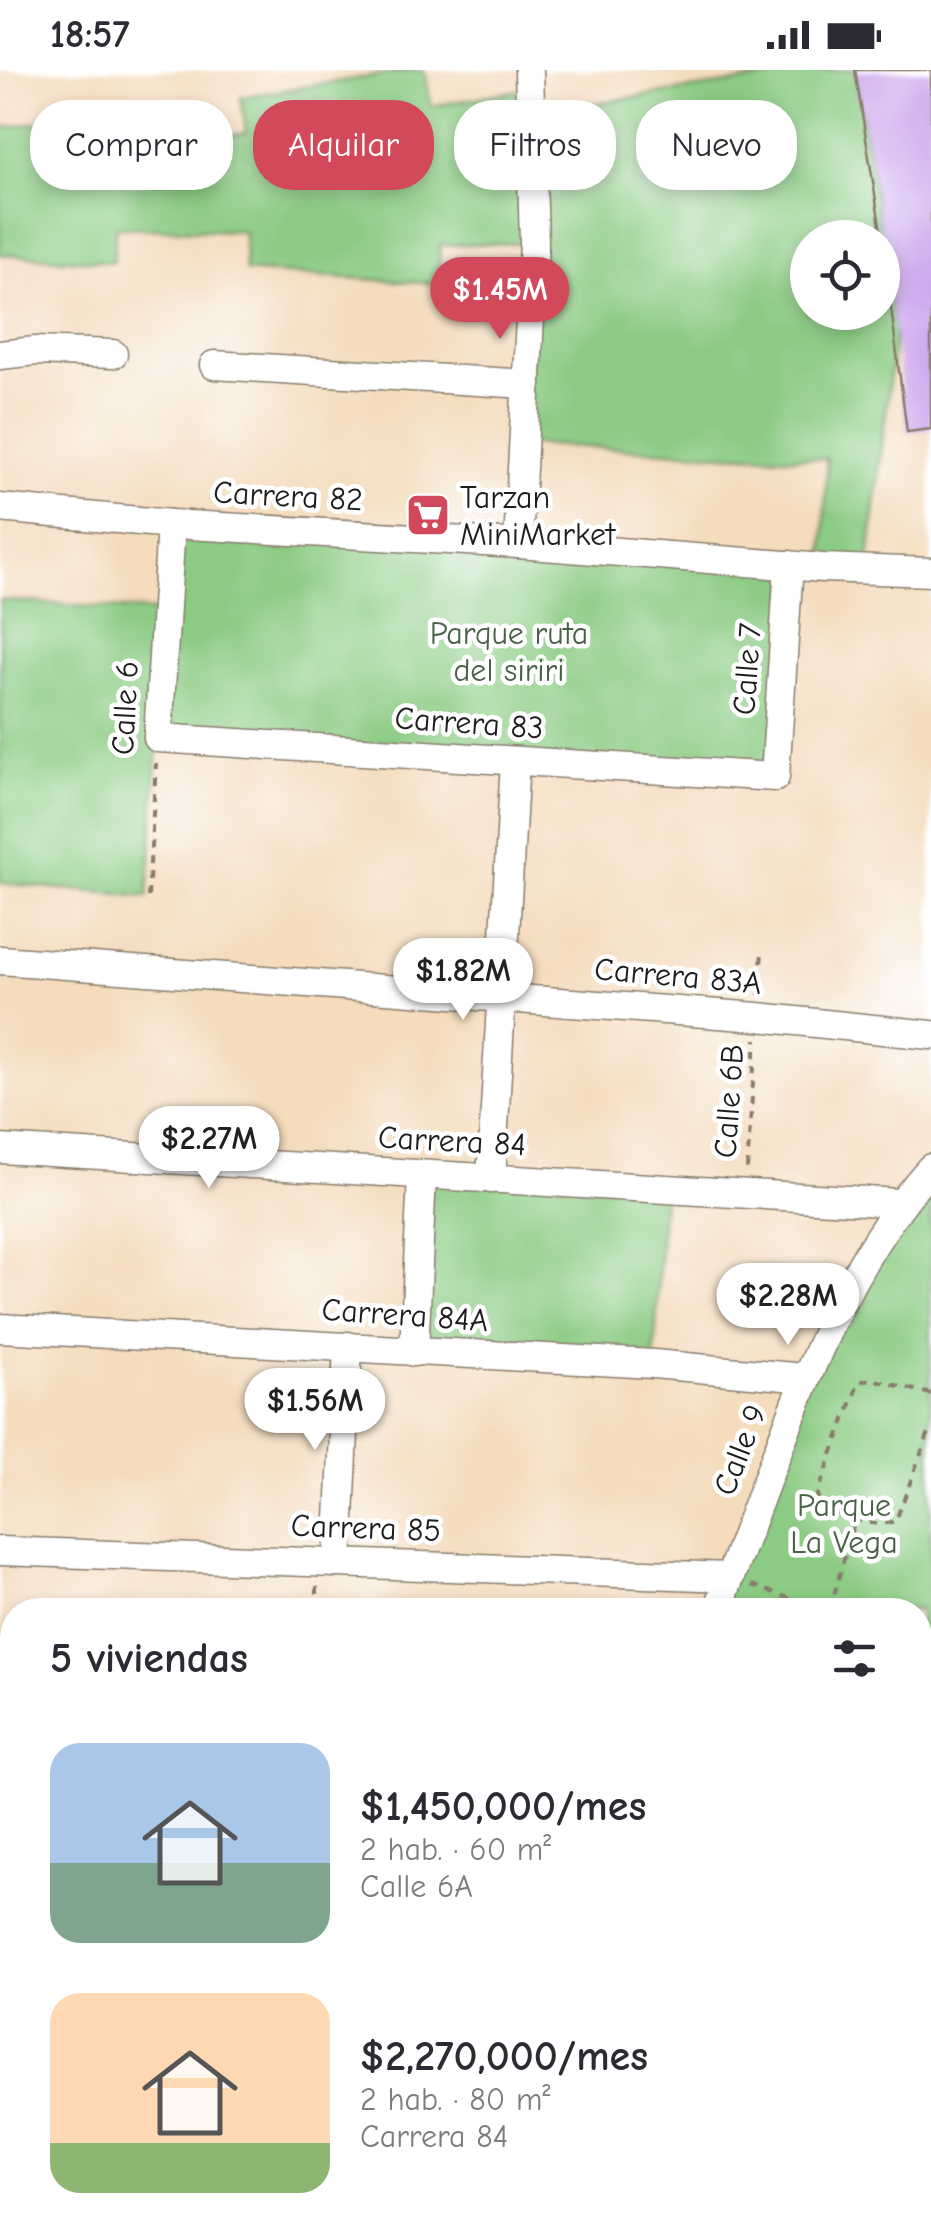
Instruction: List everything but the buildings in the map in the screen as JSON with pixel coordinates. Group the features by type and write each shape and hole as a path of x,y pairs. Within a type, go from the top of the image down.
{"street":[{"path":"518,544 534,243 529,70"},
{"path":"0,355 35,351 113,354"},
{"path":"214,365 527,384"},
{"name":"Carrera 82","path":"0,508 171,524 931,572"},
{"name":"Calle 6","path":"158,738 171,524"},
{"name":"Calle 7","path":"775,777 789,565"},
{"name":"Carrera 83","path":"158,738 775,777"},
{"path":"491,1179 515,761"},
{"name":"Carrera 83A","path":"0,960 758,1017 931,1035"},
{"name":"Carrera 84","path":"0,1150 899,1203"},
{"name":"Calle 9","path":"722,1598 806,1378 846,1291 899,1203 931,1168"},
{"path":"414,1352 422,1174"},
{"name":"Carrera 84A","path":"0,1328 654,1364 806,1378"},
{"path":"338,1562 348,1346"},
{"name":"Carrera 85","path":"0,1550 730,1577"}],"path":[{"name":"Calle 6","path":"148,896 158,738"},
{"name":"Calle 6B","path":"745,1194 762,951"},
{"path":"931,1394 870,1379 859,1382 818,1495 819,1502 826,1509 880,1526 896,1520 931,1428"},
{"path":"830,1598 855,1518"},
{"path":"730,1577 791,1598"}],"green space":[{"path":"424,70 430,100 253,100 253,190 434,190 434,105 454,102 454,190 616,190 616,100 822,70 855,70 878,220 790,220 790,330 895,330 868,567 823,568 827,459 524,444 533,243 440,245 438,284 245,271 244,231 116,227 113,262 0,254 0,128 30,124 30,190 233,190 233,135 246,133 241,97"},
{"path":"532,88 532,100 465,100"},
{"name":"Parque ruta del siriri","path":"171,524 789,565 775,777 158,743 148,897 0,883 0,600 165,612"},
{"name":"Parque La Vega","path":"931,1168 931,1598 722,1598 805,1378"},
{"path":"422,1175 663,1189 654,1364 414,1352"}],"place":[{"name":"Tarzan MiniMarket","path":"428,515"}]}
